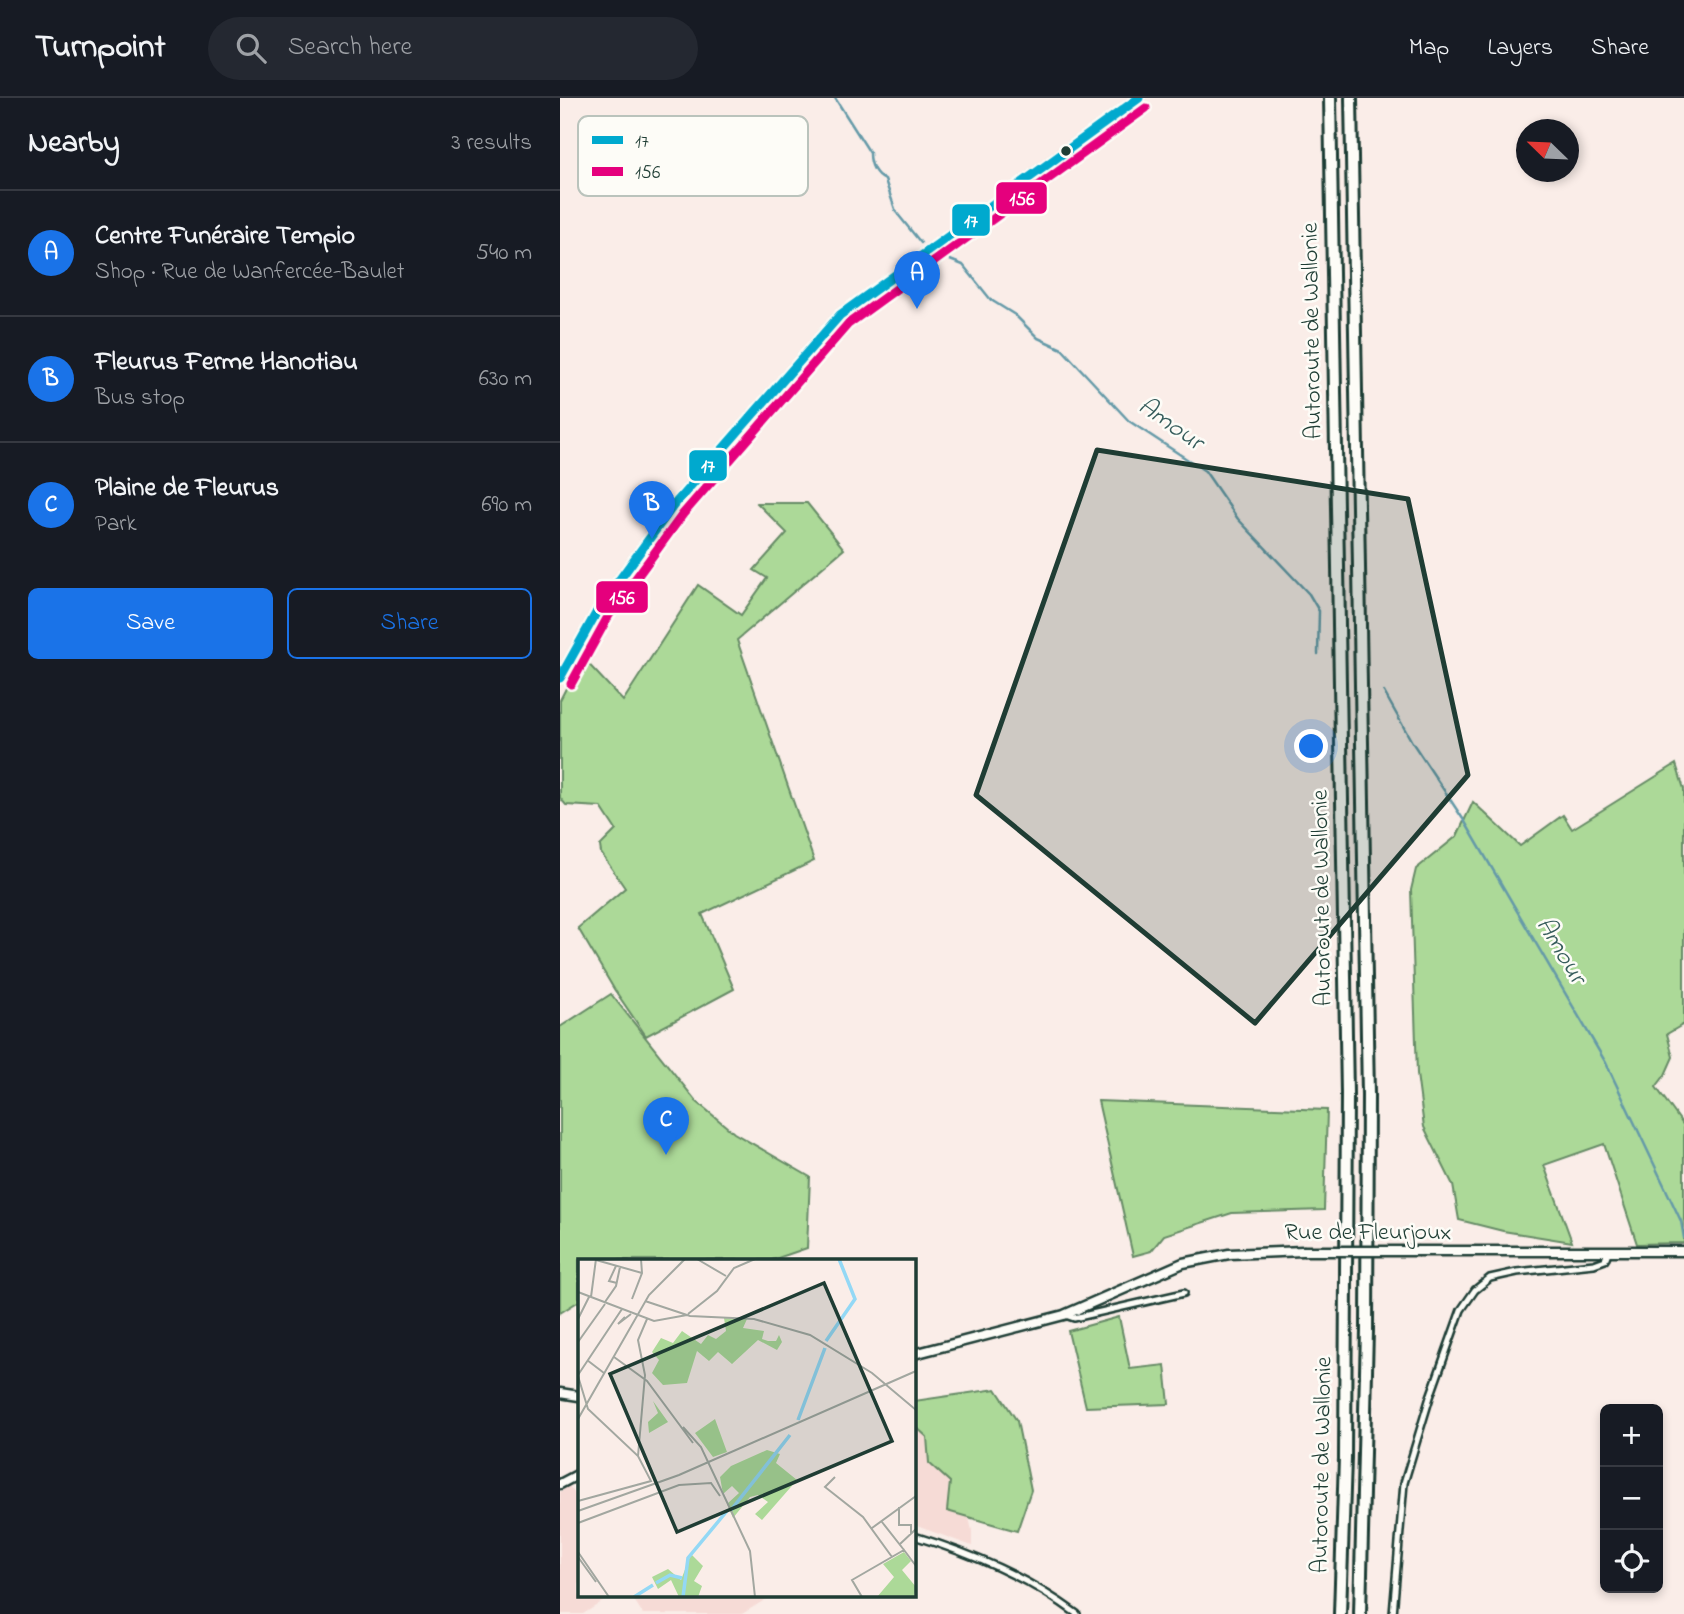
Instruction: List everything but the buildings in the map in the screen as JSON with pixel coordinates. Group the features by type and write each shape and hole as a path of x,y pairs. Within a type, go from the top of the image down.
{"highway":[{"name":"Autoroute de Wallonie","path":"1330,98 1347,1094 1345,1458 1340,1614"},
{"name":"Autoroute de Wallonie","path":"1351,98 1368,1095 1367,1344 1360,1614"}],"street":[{"path":"560,678 599,608 673,506 840,315 1139,98"},
{"name":"Rue de Fleurjoux","path":"915,1353 1064,1315 1183,1263 1229,1254 1303,1251 1684,1251"},
{"path":"1393,1614 1404,1483 1434,1384 1461,1310 1475,1290 1490,1278 1517,1272 1594,1265 1605,1260 1608,1252"},
{"name":"Rue de Fleurjoux","path":"1064,1315 1074,1318 1184,1293"},
{"path":"560,1393 578,1396"},
{"path":"560,1484 578,1475"},
{"path":"915,1536 962,1551 1003,1568 1048,1592 1077,1614"}],"highlighted area":[{"path":"1097,450 1408,499 1468,775 1255,1023 976,795"}],"shaded area":[{"path":"915,1417 961,1482 972,1531 972,1546 915,1525"},
{"path":"569,1486 578,1498 578,1596 611,1596 583,1614 560,1614 560,1492"},
{"path":"632,1596 771,1596 742,1614 643,1614"}],"green space":[{"path":"757,503 807,503 844,549 737,640 814,861 702,914 734,989 646,1036 578,928 625,888 601,853 600,846 616,830 601,807 566,805 560,798 560,700 582,657 623,701 698,585 741,615 767,578 754,570 787,533"},
{"path":"1676,764 1684,789 1684,1024 1667,1034 1673,1057 1656,1087 1684,1126 1684,1243 1637,1244 1604,1144 1544,1165 1572,1242 1503,1231 1459,1220 1453,1185 1424,1127 1417,1074 1411,890 1416,869 1457,836 1473,802 1520,846 1563,815 1572,829"},
{"path":"611,994 696,1101 734,1133 810,1177 807,1248 775,1259 578,1259 578,1302 560,1313 560,1027"},
{"path":"1098,1101 1327,1110 1324,1210 1232,1213 1164,1235 1151,1251 1133,1256"},
{"path":"1119,1317 1130,1369 1165,1365 1169,1404 1086,1407 1068,1331"},
{"path":"996,1389 1017,1421 1031,1490 1017,1531 947,1511 950,1482 929,1463 927,1437 915,1426 915,1401"}],"waterway":[{"name":"Amour","path":"835,98 870,153 873,168 885,180 896,212 921,243"},
{"name":"Amour","path":"950,260 963,265 991,300 1015,315 1038,338 1062,349 1129,421 1205,471 1238,519 1309,594 1319,611 1318,654"},
{"name":"Amour","path":"1384,692 1412,742 1465,822 1606,1063 1681,1221 1684,1238"}],"transit line":[{"name":"17","path":"560,678 599,608 673,506 840,315 1139,98"},
{"name":"156","path":"571,684 609,615 683,514 848,324 1146,108"}],"place":[{"name":"Centre Funéraire Tempio","path":"917,309"},
{"name":"Fleurus Ferme Hanotiau","path":"652,539"},
{"name":"Plaine de Fleurus","path":"666,1155"}]}
